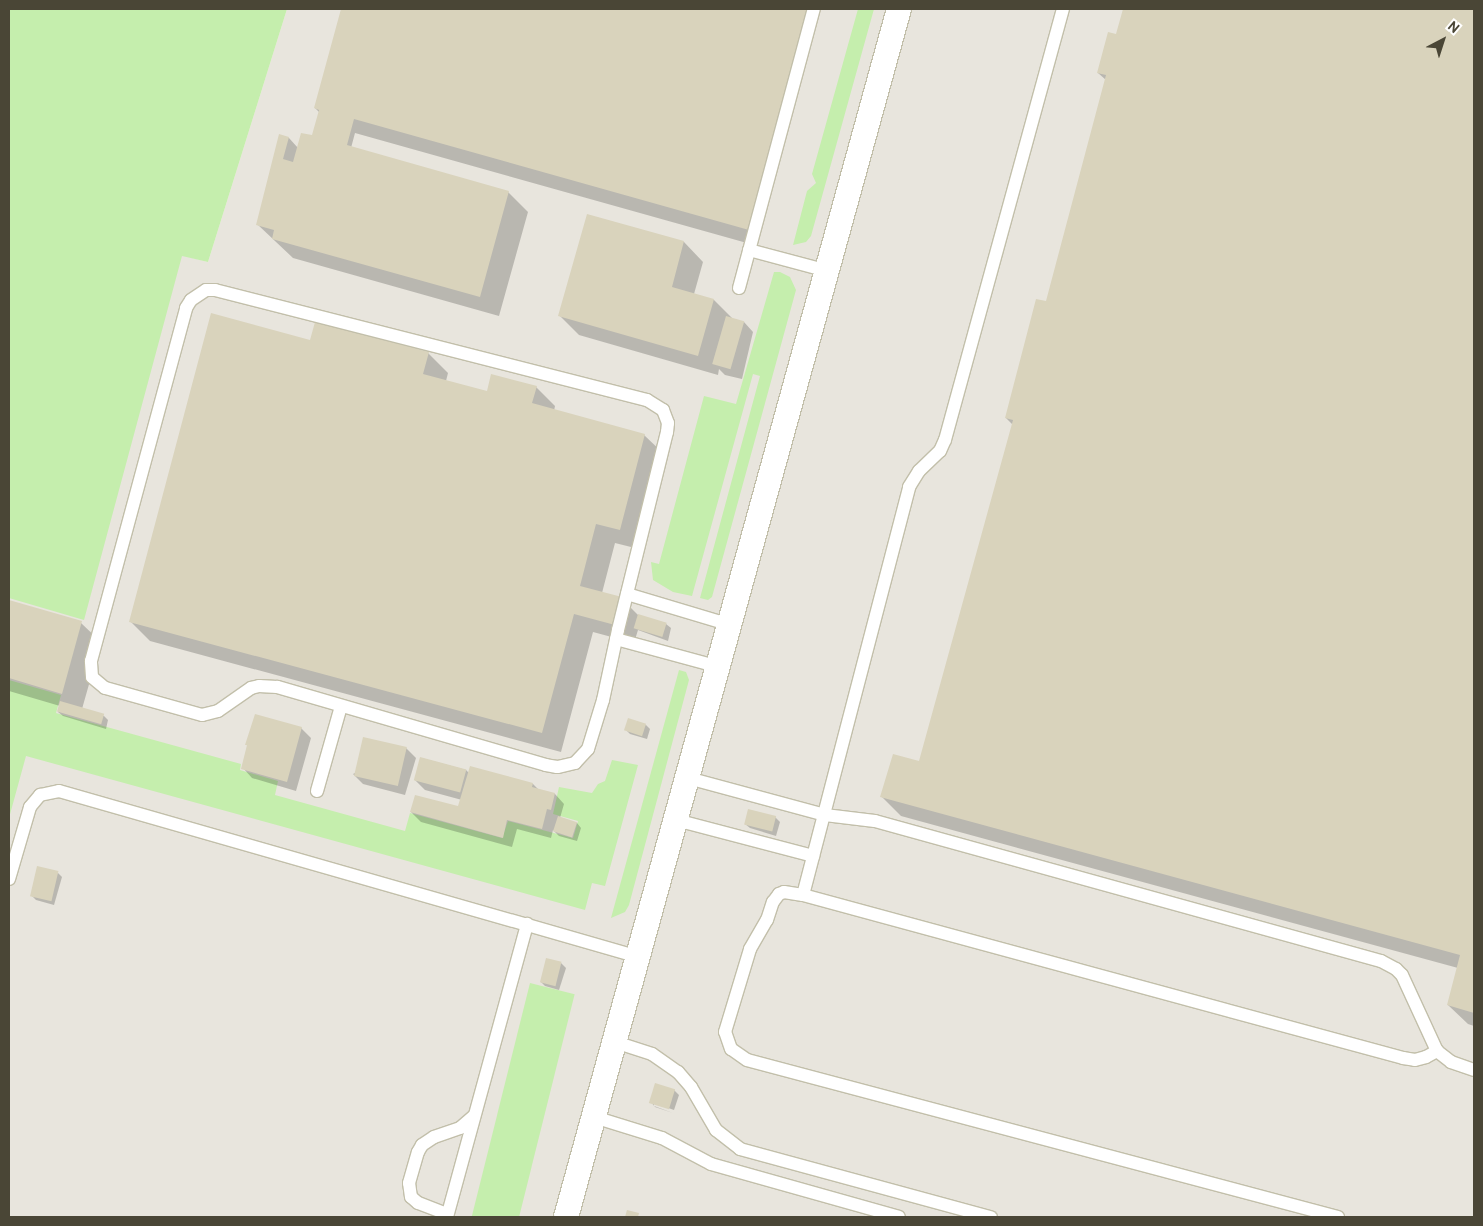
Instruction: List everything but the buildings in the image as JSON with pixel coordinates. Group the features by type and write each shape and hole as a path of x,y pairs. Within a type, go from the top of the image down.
{"street":[{"path":"566,1217 731,625 899,9"}],"lane":[{"path":"739,288 814,9"},
{"path":"803,895 909,487 919,471 940,450 945,440 1063,9"},
{"path":"749,250 828,271"},
{"path":"206,290 215,290 570,380 646,400 659,406 666,417 667,432 616,639 593,738 581,757 567,766 546,765 277,687 259,686 242,693 218,711 202,715 105,688 92,677 91,661 186,308 191,300 206,290"},
{"path":"627,594 731,625"},
{"path":"616,639 719,667"},
{"path":"317,791 341,706"},
{"path":"688,778 824,815 875,821 1381,961 1396,969 1402,975 1437,1051 1451,1062 1474,1070"},
{"path":"9,879 30,807 40,795 59,791 639,956"},
{"path":"676,820 813,856"},
{"path":"1338,1217 758,1065 738,1055 727,1041 726,1032 752,942 778,894 790,892 1403,1058 1415,1060 1426,1058 1437,1051"},
{"path":"474,1116 460,1128 434,1137 422,1145 418,1152 409,1183 411,1197 418,1203 447,1216 527,924"},
{"path":"615,1042 652,1054 673,1068 691,1088 716,1130 740,1149 991,1217"},
{"path":"594,1117 662,1138 694,1157 717,1166 899,1217"}],"shaded area":[{"path":"287,9 1474,9 1474,1217 9,1217 9,211 208,262"}],"green space":[{"path":"9,9 287,9 208,262 182,256 84,620 9,598"},
{"path":"858,9 874,9 811,236 806,242 793,245 807,191 816,183 812,174"},
{"path":"774,272 780,272 790,277 796,290 712,597 708,600 700,598 760,376 753,374 692,596 673,592 653,580 651,562 659,564 704,396 736,404"},
{"path":"679,670 686,672 689,680 629,905 625,912 611,918"},
{"path":"9,680 61,695 56,713 241,764 240,770 278,781 275,795 405,831 410,813 502,838 508,821 573,838 578,821 553,814 559,787 592,793 598,784 605,781 612,760 638,765 605,886 592,883 585,910 26,756 9,818"},
{"path":"530,983 575,994 519,1217 472,1217"}]}
